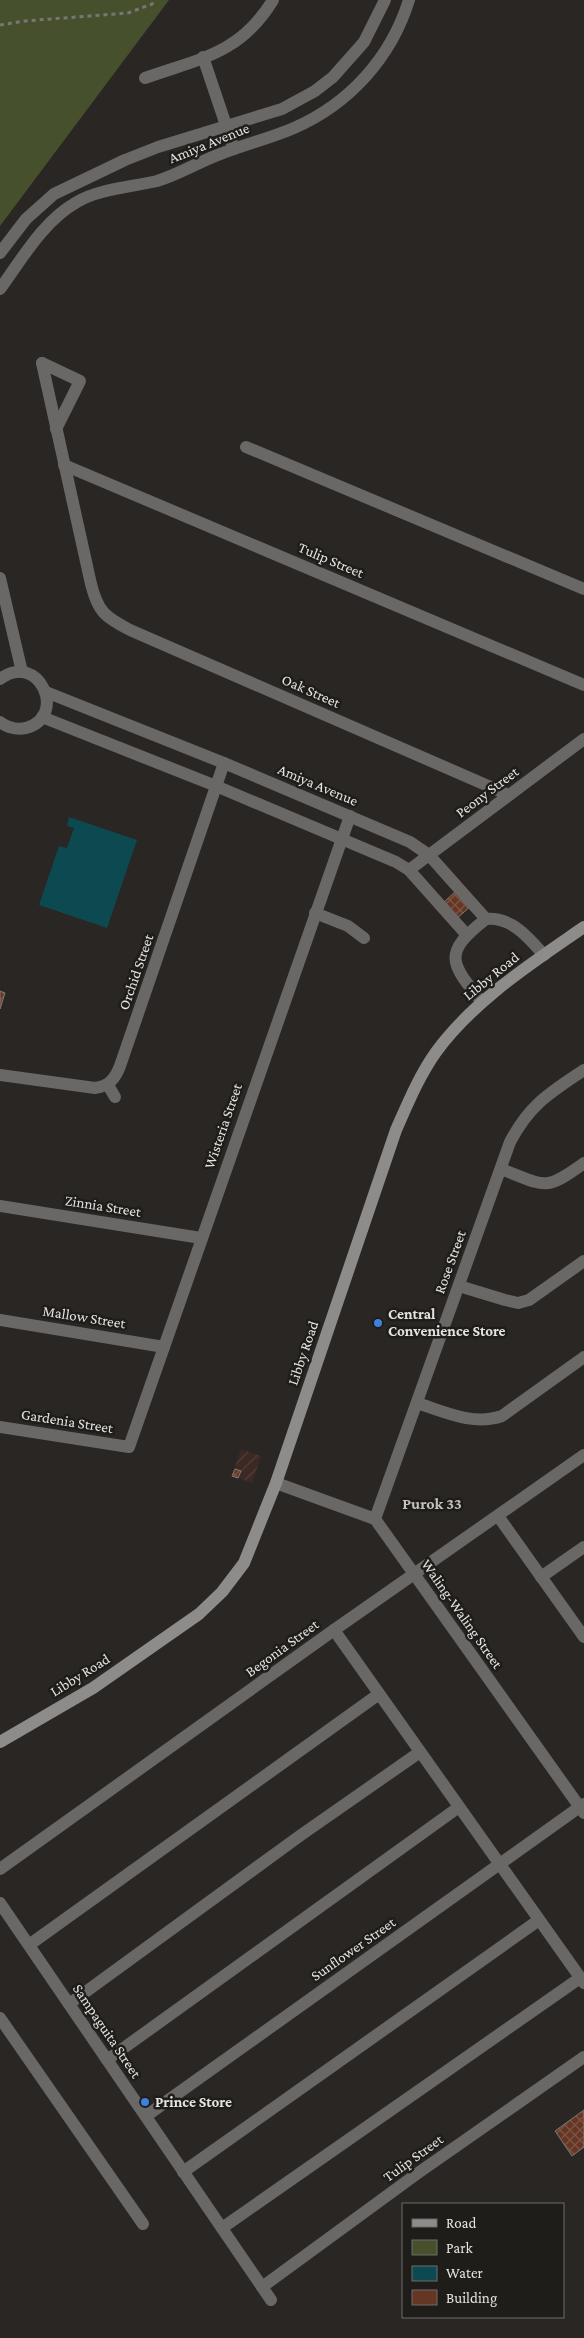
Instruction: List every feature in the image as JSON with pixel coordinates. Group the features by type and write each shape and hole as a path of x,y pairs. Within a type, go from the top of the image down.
{"main road":[{"name":"Libby Road","path":"0,1742 92,1688 199,1614 222,1592 244,1563 276,1483 396,1130 414,1088 436,1052 463,1020 482,1002 584,927"}],"street":[{"path":"146,78 203,57 238,41 262,17 273,0"},
{"name":"Amiya Avenue","path":"0,253 40,204 54,194 158,147 282,109 300,100 333,77 364,42 385,0"},
{"name":"Amiya Avenue","path":"0,289 54,218 71,205 91,196 158,180 234,149 299,126 331,108 349,94 382,58 402,19 409,0"},
{"path":"203,57 234,149"},
{"path":"85,179 91,196"},
{"path":"56,429 80,381 42,362 56,429 64,465"},
{"path":"246,447 584,589"},
{"name":"Oak Street","path":"64,465 92,590 102,613 130,630 509,795"},
{"name":"Tulip Street","path":"64,465 584,686"},
{"path":"0,578 22,672"},
{"path":"0,677 22,672 37,678 46,692 46,705 42,717 34,724 23,728 2,729"},
{"name":"Amiya Avenue","path":"46,692 224,763 410,842 429,855 486,919"},
{"path":"42,717 216,786 396,862 409,870 466,934"},
{"name":"Peony Street","path":"409,870 584,740"},
{"name":"Orchid Street","path":"108,1085 113,1080 120,1066 224,763"},
{"name":"Wisteria Street","path":"129,1447 350,816"},
{"path":"315,913 348,926 364,938"},
{"path":"482,1002 457,969 456,951 466,934 486,919 501,920 519,929 544,955"},
{"name":"Rose Street","path":"375,1519 510,1142 526,1114 539,1102 584,1070"},
{"path":"0,1075 89,1087 108,1085 115,1097"},
{"path":"501,1169 545,1184 559,1181 584,1163"},
{"name":"Zinnia Street","path":"0,1206 201,1238"},
{"path":"459,1286 518,1303 528,1300 584,1261"},
{"name":"Mallow Street","path":"0,1320 164,1347"},
{"path":"417,1403 471,1420 489,1420 502,1416 584,1357"},
{"name":"Gardenia Street","path":"0,1427 129,1447"},
{"name":"Begonia Street","path":"0,1870 334,1630 584,1455"},
{"path":"276,1483 375,1519"},
{"path":"498,1516 584,1636"},
{"name":"Waling-Waling Street","path":"375,1519 583,1808"},
{"path":"541,1577 584,1547"},
{"path":"222,2228 582,1981 334,1630"},
{"path":"29,1945 379,1694"},
{"path":"69,2004 301,1835 420,1752"},
{"path":"107,2060 459,1807"},
{"name":"Sunflower Street","path":"146,2116 500,1864 583,1808"},
{"name":"Sampaguita Street","path":"0,1903 271,2300"},
{"path":"183,2172 539,1920"},
{"path":"0,2018 143,2224"},
{"name":"Tulip Street","path":"262,2287 418,2173 584,2057"}],"path":[{"path":"0,26 25,21 128,13 152,4 156,0"}],"shaded area":[{"path":"241,1449 261,1456 252,1483 232,1476"}],"green space":[{"path":"0,0 169,0 0,226"}],"water":[{"path":"69,817 137,840 107,928 39,905 59,846 67,848 74,828 67,826"}],"building":[{"path":"457,890 471,906 456,919 442,904"},
{"path":"0,991 5,993 0,1009"},
{"path":"235,1469 241,1471 238,1478 232,1476"},
{"path":"584,2110 584,2147 572,2156 555,2131"}],"place":[{"name":"Central Convenience Store","path":"378,1323"},
{"name":"Prince Store","path":"145,2102"}],"district":[{"name":"Purok 33","path":"432,1503"}]}
